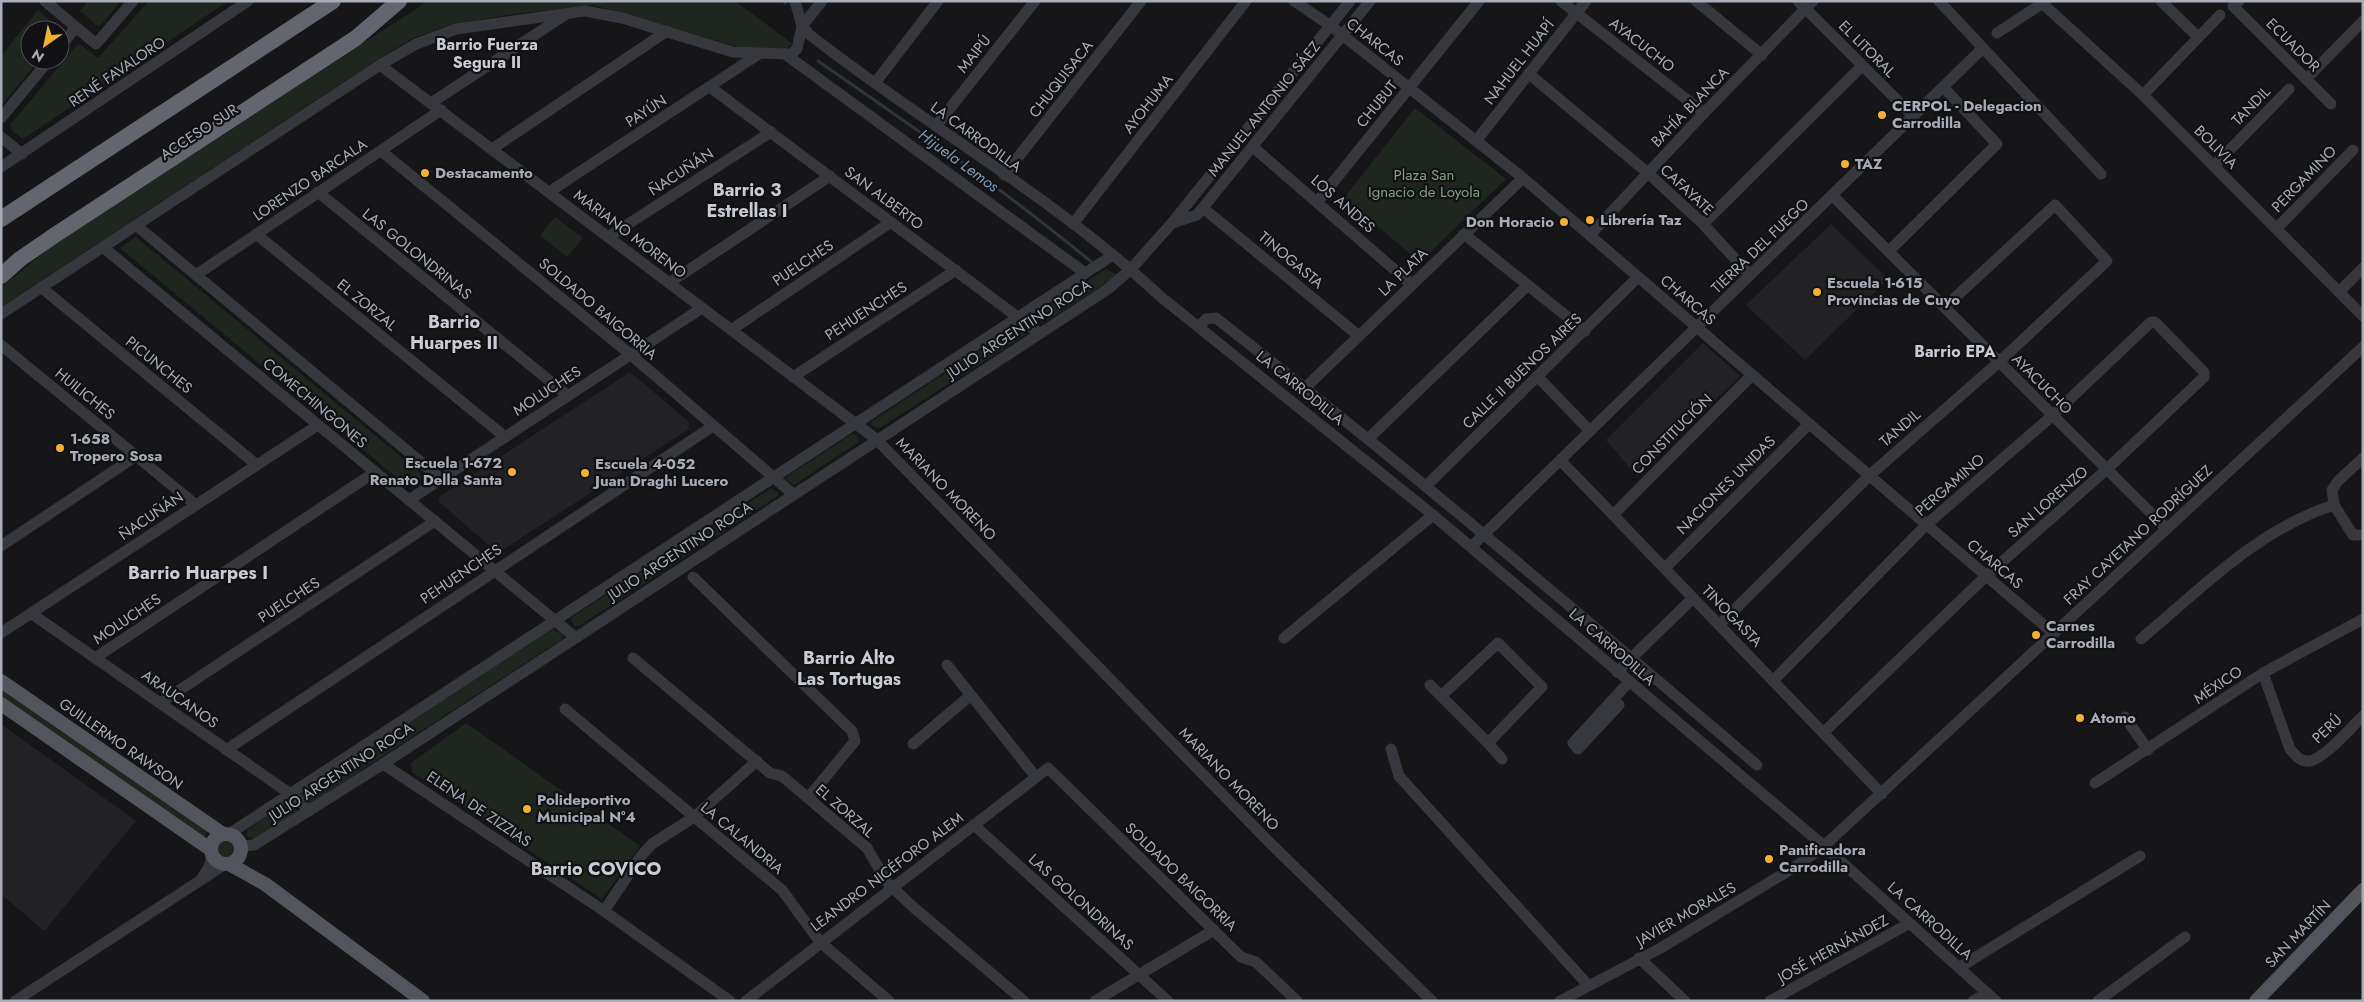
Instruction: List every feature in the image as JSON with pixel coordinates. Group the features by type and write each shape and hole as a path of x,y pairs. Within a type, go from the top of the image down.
{"highway":[{"path":"1,219 333,1"},
{"path":"1,276 55,235 356,38 398,1"},
{"name":"ACCESO SUR","path":"1,262 398,1"},
{"path":"1,208 93,149 174,105"}],"main road":[{"name":"GUILLERMO RAWSON","path":"1,681 226,834"},
{"path":"1,704 211,852 216,862 233,858"},
{"path":"211,852 212,841 226,834 236,838 233,858"},
{"path":"233,858 423,1001"},
{"name":"SAN MARTÍN","path":"2256,1001 2363,890"}],"street":[{"path":"45,1 96,44 133,1"},
{"name":"RENÉ FAVALORO","path":"1,167 248,1"},
{"path":"1,314 380,65 416,44 438,34 568,13 602,13 733,52 785,54 795,52 798,47 802,26 795,1"},
{"path":"802,26 822,1"},
{"path":"875,83 938,1"},
{"name":"MAIPÚ","path":"936,126 1035,1"},
{"name":"CHUQUISACA","path":"1004,175 1140,1"},
{"name":"AYOHUMA","path":"1074,224 1246,1"},
{"name":"CHARCAS","path":"1294,1 1331,26 1523,178 2054,634"},
{"name":"MANUEL ANTONIO SÁEZ","path":"1131,269 1172,224 1350,1"},
{"name":"MANUEL ANTONIO SÁEZ","path":"1172,224 1194,217 1203,208 1370,1"},
{"name":"CHUBUT","path":"1318,201 1479,1"},
{"name":"AYACUCHO","path":"1561,1 1704,113"},
{"name":"NAHUEL HUAPÍ","path":"1476,141 1586,1"},
{"path":"1696,1 1762,55"},
{"path":"1939,1 2101,174"},
{"path":"2161,1 2198,37"},
{"path":"1997,33 2044,3"},
{"name":"BOLIVIA","path":"2044,3 2142,95 2363,316"},
{"name":"BAHÍA BLANCA","path":"1590,236 1704,113 1762,55 1806,4"},
{"name":"EL LITORAL","path":"1806,4 1862,66 1914,117"},
{"name":"ECUADOR","path":"2236,4 2331,104"},
{"name":"LORENZO BARCALA","path":"196,275 381,151 436,107 568,13"},
{"path":"2142,95 2220,15"},
{"path":"2306,79 2363,21"},
{"name":"LA CARRODILLA","path":"802,26 840,58 1074,224 1113,254 1161,297 1433,515 1824,846 1996,1001"},
{"path":"70,34 76,27"},
{"path":"492,149 666,31"},
{"name":"TIERRA DEL FUEGO","path":"1471,547 1983,48"},
{"name":"PAYÚN","path":"549,192 758,54"},
{"path":"785,54 1085,274"},
{"name":"MARIANO MORENO","path":"380,65 876,439 1269,842 1432,1001"},
{"path":"1703,224 1862,66"},
{"path":"1,118 41,70"},
{"name":"CAFAYATE","path":"1529,74 1648,173 1703,224 1750,276"},
{"name":"SAN ALBERTO","path":"710,86 1039,333"},
{"path":"1889,251 1998,144 1944,88"},
{"name":"TANDIL","path":"2214,166 2289,89"},
{"name":"ÑACUÑÁN","path":"608,237 771,132"},
{"path":"1,137 22,154"},
{"name":"LOS ANDES","path":"1253,147 1318,201 1411,284"},
{"name":"PERGAMINO","path":"2277,228 2353,150"},
{"name":"SOLDADO BAIGORRIA","path":"381,151 630,354 793,494"},
{"path":"669,283 830,176"},
{"name":"LA PLATA","path":"1305,388 1523,178"},
{"name":"LAS GOLONDRINAS","path":"318,192 567,395"},
{"name":"AYACUCHO","path":"1833,196 2106,470 2168,529"},
{"name":"TANDIL","path":"1719,625 1870,475 1999,362 2107,261 2055,205 1944,307"},
{"name":"TINOGASTA","path":"1203,208 1359,336"},
{"name":"PUELCHES","path":"731,330 891,222"},
{"name":"COMECHINGONES","path":"137,226 440,478"},
{"name":"EL ZORZAL","path":"256,234 504,436"},
{"path":"1464,234 1585,331"},
{"name":"COMECHINGONES","path":"104,248 576,638"},
{"name":"JULIO ARGENTINO ROCA","path":"226,834 1113,254"},
{"path":"2339,292 2363,268"},
{"name":"JULIO ARGENTINO ROCA","path":"15,1001 200,882 233,858 383,764 576,638 876,439 1108,289 1131,269"},
{"name":"PEHUENCHES","path":"794,377 956,270"},
{"name":"CALLE II BUENOS AIRES","path":"1426,486 1638,277"},
{"path":"1368,439 1528,285"},
{"name":"PICUNCHES","path":"42,288 257,465"},
{"name":"MOLUCHES","path":"409,500 702,308"},
{"name":"LA CARRODILLA","path":"1199,326 1206,319 1216,318 1305,388 1484,534 1757,765"},
{"name":"PERGAMINO","path":"1773,681 1926,526 2052,416 2154,321"},
{"name":"SAN LORENZO","path":"1823,733 1986,576 2106,470 2204,375 2154,321"},
{"name":"HUILICHES","path":"1,345 196,505"},
{"name":"FRAY CAYETANO RODRÍGUEZ","path":"1824,846 2363,347"},
{"name":"CONSTITUCIÓN","path":"1613,515 1752,375"},
{"path":"1537,376 1590,431"},
{"name":"NACIONES UNIDAS","path":"1665,568 1809,424"},
{"name":"ÑACUÑÁN","path":"1,633 318,425"},
{"name":"PEHUENCHES","path":"226,750 713,426"},
{"path":"1,546 136,456"},
{"path":"2358,535 2334,505 2332,490 2338,481 2363,458"},
{"name":"TINOGASTA","path":"1560,460 1882,794"},
{"name":"MOLUCHES","path":"95,658 375,472"},
{"path":"2141,639 2256,543 2311,512 2334,505"},
{"path":"1284,638 1433,515"},
{"name":"PUELCHES","path":"160,703 435,521"},
{"path":"693,576 852,731 855,741 808,798"},
{"path":"1617,672 1630,657 1693,598"},
{"name":"ARAUCANOS","path":"32,614 288,793 309,810"},
{"name":"MÉXICO","path":"2095,783 2263,673 2363,619"},
{"path":"1441,696 1498,643 1542,687 1488,743"},
{"name":"EL ZORZAL","path":"633,658 770,773 782,776 867,848 887,882 893,888 1024,1001"},
{"path":"948,665 1036,777"},
{"name":"PERÚ","path":"2263,673 2290,749 2298,758 2309,761 2324,754 2363,716"},
{"path":"1612,700 1628,682"},
{"path":"1430,685 1502,759"},
{"path":"913,744 971,695"},
{"name":"LA CALANDRIA","path":"565,709 782,890 820,942 888,1001"},
{"path":"2125,717 2148,750"},
{"path":"1391,749 1399,776 1588,985"},
{"path":"604,911 641,856 652,844 694,817 756,761"},
{"name":"ELENA DE ZIZZIAS","path":"383,764 604,911 730,1001"},
{"name":"SOLDADO BAIGORRIA","path":"1048,768 1241,957 1256,962 1297,1001"},
{"name":"LEANDRO NICÉFORO ALEM","path":"746,1001 820,942 1048,768"},
{"name":"LAS GOLONDRINAS","path":"974,824 1168,1001"},
{"name":"JAVIER MORALES","path":"1560,1001 1659,949 1782,875 1824,846"},
{"path":"200,882 209,867 211,852"},
{"path":"1960,967 2140,856"},
{"name":"JOSÉ HERNÁNDEZ","path":"1770,1001 1910,922"},
{"path":"1095,1001 1214,930"},
{"path":"2098,1001 2185,937"},
{"path":"1639,958 1685,1001"},
{"path":"1973,1001 1988,993"}],"shaded area":[{"name":"Escuela 1-615 Provincias de Cuyo","path":"1831,224 1888,279 1805,360 1746,305"},
{"path":"1703,343 1740,376 1637,476 1606,440"},
{"path":"630,372 688,421 689,429 498,553 439,502 439,497"},
{"path":"1,724 136,821 44,931 1,894"}],"green space":[{"path":"88,1 121,1 99,27 80,11"},
{"path":"149,1 228,1 23,139 12,131 10,125 56,70 70,70 70,53 77,45 80,44 98,58"},
{"path":"428,1 735,1 793,44 784,50 739,47 593,5 506,15 446,26 411,39 383,56 1,307 1,287 56,243"},
{"path":"38,10 50,20 30,20"},
{"path":"20,32 20,70 31,70 1,106 1,56"},
{"name":"Plaza San Ignacio de Loyola","path":"1415,108 1506,179 1420,262 1344,198"},
{"path":"555,217 583,238 567,257 540,235"},
{"path":"136,237 424,476 408,487 120,248"},
{"path":"1106,269 1116,274 1116,277 1043,323 1035,318 1035,315"},
{"path":"1015,327 1019,327 1026,332 1025,335 878,429 871,425 871,422"},
{"path":"852,434 858,436 860,441 794,485 787,480 786,477"},
{"path":"771,488 778,493 778,496 579,626 575,626 571,620 572,617"},
{"path":"552,629 563,635 562,639 311,803 302,795 302,791"},
{"path":"1,688 207,830 206,836 202,838 1,698"},
{"name":"Polideportivo Municipal Nº4","path":"466,723 640,846 602,899 412,772 411,763"},
{"path":"290,801 294,802 298,811 255,840 247,836 247,830"},
{"path":"226,838 234,841 237,849 234,857 226,860 218,857 215,849 218,841"}],"waterway":[{"name":"Hijuela Lemos","path":"818,61 993,185 1094,264"}],"place":[{"name":"CERPOL - Delegacion Carrodilla","path":"1882,115"},
{"name":"TAZ","path":"1845,164"},
{"name":"Destacamento","path":"425,173"},
{"name":"Librería Taz","path":"1590,220"},
{"name":"Don Horacio","path":"1564,222"},
{"name":"Escuela 1-615 Provincias de Cuyo","path":"1817,292"},
{"name":"1-658 Tropero Sosa","path":"60,448"},
{"name":"Escuela 1-672 Renato Della Santa","path":"512,472"},
{"name":"Escuela 4-052 Juan Draghi Lucero","path":"585,473"},
{"name":"Carnes Carrodilla","path":"2036,635"},
{"name":"Atomo","path":"2080,718"},
{"name":"Polideportivo Municipal Nº4","path":"527,809"},
{"name":"Panificadora Carrodilla","path":"1769,859"}],"district":[{"name":"Barrio Fuerza Segura II","path":"487,53"},
{"name":"Barrio 3 Estrellas I","path":"747,200"},
{"name":"Barrio Huarpes II","path":"454,332"},
{"name":"Barrio EPA","path":"1955,351"},
{"name":"Barrio Huarpes I","path":"198,573"},
{"name":"Barrio Alto Las Tortugas","path":"849,668"},
{"name":"Barrio COVICO","path":"596,869"}]}
